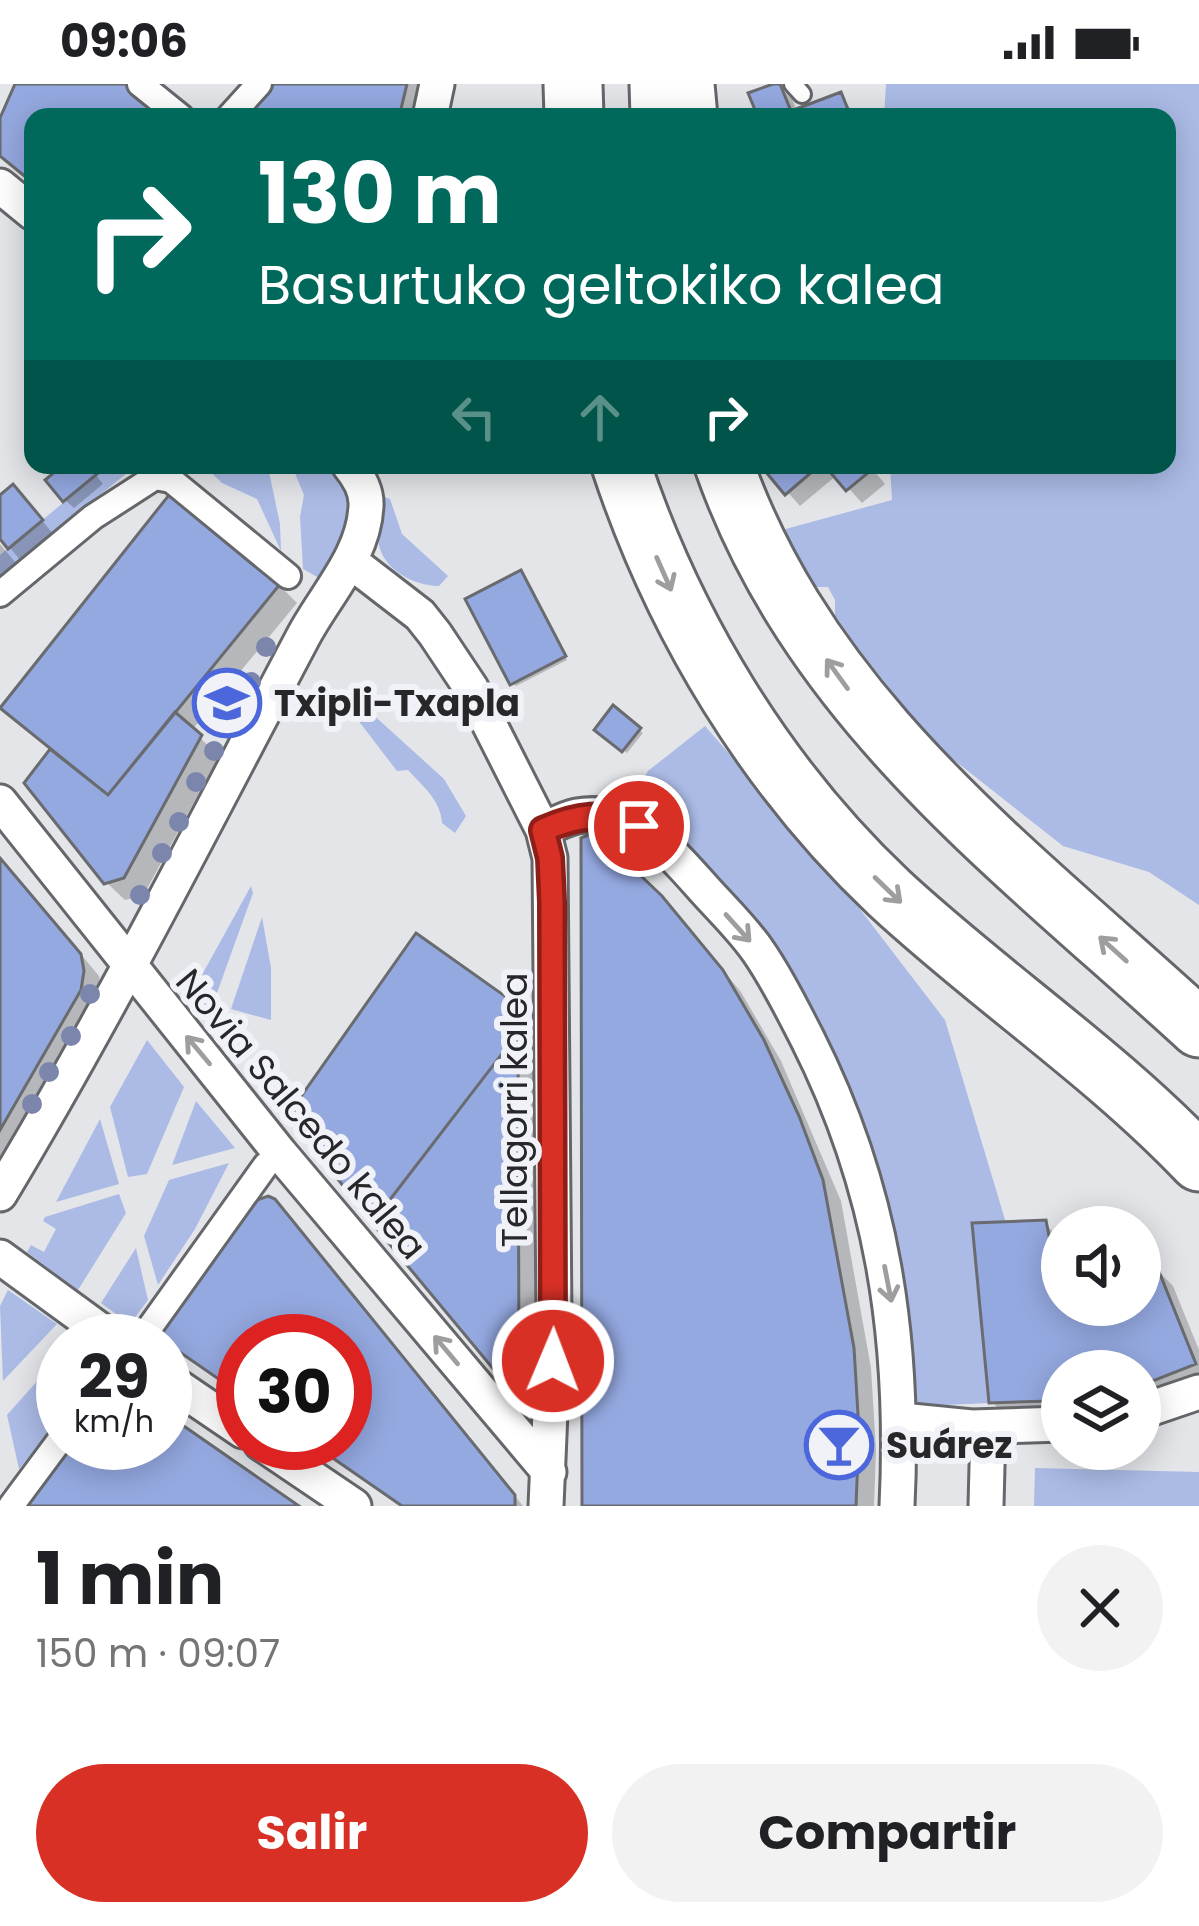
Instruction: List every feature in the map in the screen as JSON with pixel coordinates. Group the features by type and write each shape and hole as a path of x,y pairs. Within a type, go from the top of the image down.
{"highway":[{"path":"624,474 687,626 738,710 825,826 888,892 1199,1162"},
{"path":"727,474 742,517 791,612 862,710 941,793 1199,1028"}],"street":[{"path":"140,84 170,108"},
{"path":"238,108 260,84"},
{"path":"0,186 24,206"},
{"path":"0,1194 84,1054 303,637 350,561 367,505 357,474"},
{"path":"0,594 93,517 155,477 171,480 288,576"},
{"path":"350,561 420,615 435,634 471,688 546,844 576,816 603,816 639,826 673,854 758,950 835,1094 858,1161 892,1305 901,1420 897,1506"},
{"name":"Novia Salcedo kalea","path":"0,802 279,1152 549,1472"},
{"name":"Tellagorri kalea","path":"546,844 554,1318 546,1506"},
{"path":"159,1314 266,1165"},
{"path":"0,1257 78,1314"},
{"path":"1161,1405 1199,1392"},
{"path":"901,1420 988,1427 1041,1425"},
{"path":"986,1506 988,1427"},
{"path":"11,1506 38,1470"},
{"path":"301,1470 354,1506"}],"shaded area":[{"path":"886,84 1199,84 1199,905 1149,872 1063,846 935,745 835,615 835,600 828,587 811,587 771,533 892,500 891,474 1176,474 1176,108 885,108"},
{"path":"98,474 126,474 0,577 0,555"},
{"path":"212,474 269,474 281,551 257,499"},
{"path":"295,474 348,474 347,516 319,578 303,569 300,517 304,495"},
{"path":"384,497 390,499 402,534 448,576 439,586 408,578 383,556 378,535"},
{"path":"357,700 444,779 466,816 455,833 442,823 425,788 408,770 397,771 351,711"},
{"path":"705,726 826,865 945,1020 1006,1223 972,1224 989,1403 921,1406 904,1387 816,1042 623,810 648,771"},
{"path":"251,886 253,893 209,1015 192,993"},
{"path":"262,917 271,968 271,1020 231,1009"},
{"path":"147,1040 184,1087 147,1174 128,1177 110,1107"},
{"path":"196,1101 235,1148 172,1165"},
{"path":"100,1119 119,1184 56,1202"},
{"path":"229,1163 195,1229 158,1285 144,1236 169,1180"},
{"path":"119,1194 126,1213 78,1290 27,1252 31,1245 44,1252 56,1229 43,1221 45,1217"},
{"path":"136,1248 148,1300 138,1314 116,1314 101,1303"},
{"path":"8,1290 43,1314 36,1314 36,1346 3,1381 0,1306"},
{"path":"36,1382 36,1449 19,1469 7,1415"},
{"path":"1035,1468 1199,1472 1199,1506 1034,1506"}],"building":[{"path":"15,84 140,84 157,96 148,108 24,108 24,176 0,156 0,118"},
{"path":"259,84 407,84 401,108 248,108"},
{"path":"780,84 790,108 754,108 748,93"},
{"path":"841,92 847,108 799,108"},
{"path":"52,474 97,474 63,502 45,480"},
{"path":"768,474 810,474 785,495"},
{"path":"832,474 867,474 846,491"},
{"path":"13,484 43,520 8,549 0,539 0,495"},
{"path":"169,495 281,583 108,795 0,708"},
{"path":"521,570 566,656 510,685 465,599"},
{"path":"613,705 641,728 622,752 594,730"},
{"path":"175,712 202,735 124,878 104,884 24,783 50,749 108,795"},
{"path":"595,832 662,896 723,970 764,1040 799,1116 823,1180 854,1348 859,1431 856,1506 582,1506 581,838"},
{"path":"0,858 81,954 84,971 81,990 0,1130"},
{"path":"416,933 523,1009 518,1033 372,1223 295,1124 295,1105"},
{"path":"518,1033 519,1371 500,1377 372,1223"},
{"path":"275,1199 368,1314 216,1314 216,1377 192,1361 192,1314 171,1314 257,1200"},
{"path":"1041,1220 1041,1326 1161,1326 1161,1276 1196,1364 1161,1378 1161,1350 1041,1350 1041,1401 989,1403 972,1223"},
{"path":"372,1319 515,1495 515,1506 402,1506 350,1470 372,1470"},
{"path":"192,1432 216,1448 216,1470 247,1470 299,1506 25,1506 51,1470 192,1470"}],"place":[{"name":"Txipli-Txapla","path":"227,703"},
{"name":"Suárez","path":"839,1445"}],"route":[{"path":"553,1361 552,902 543,830 576,816 603,816 639,826"}]}
